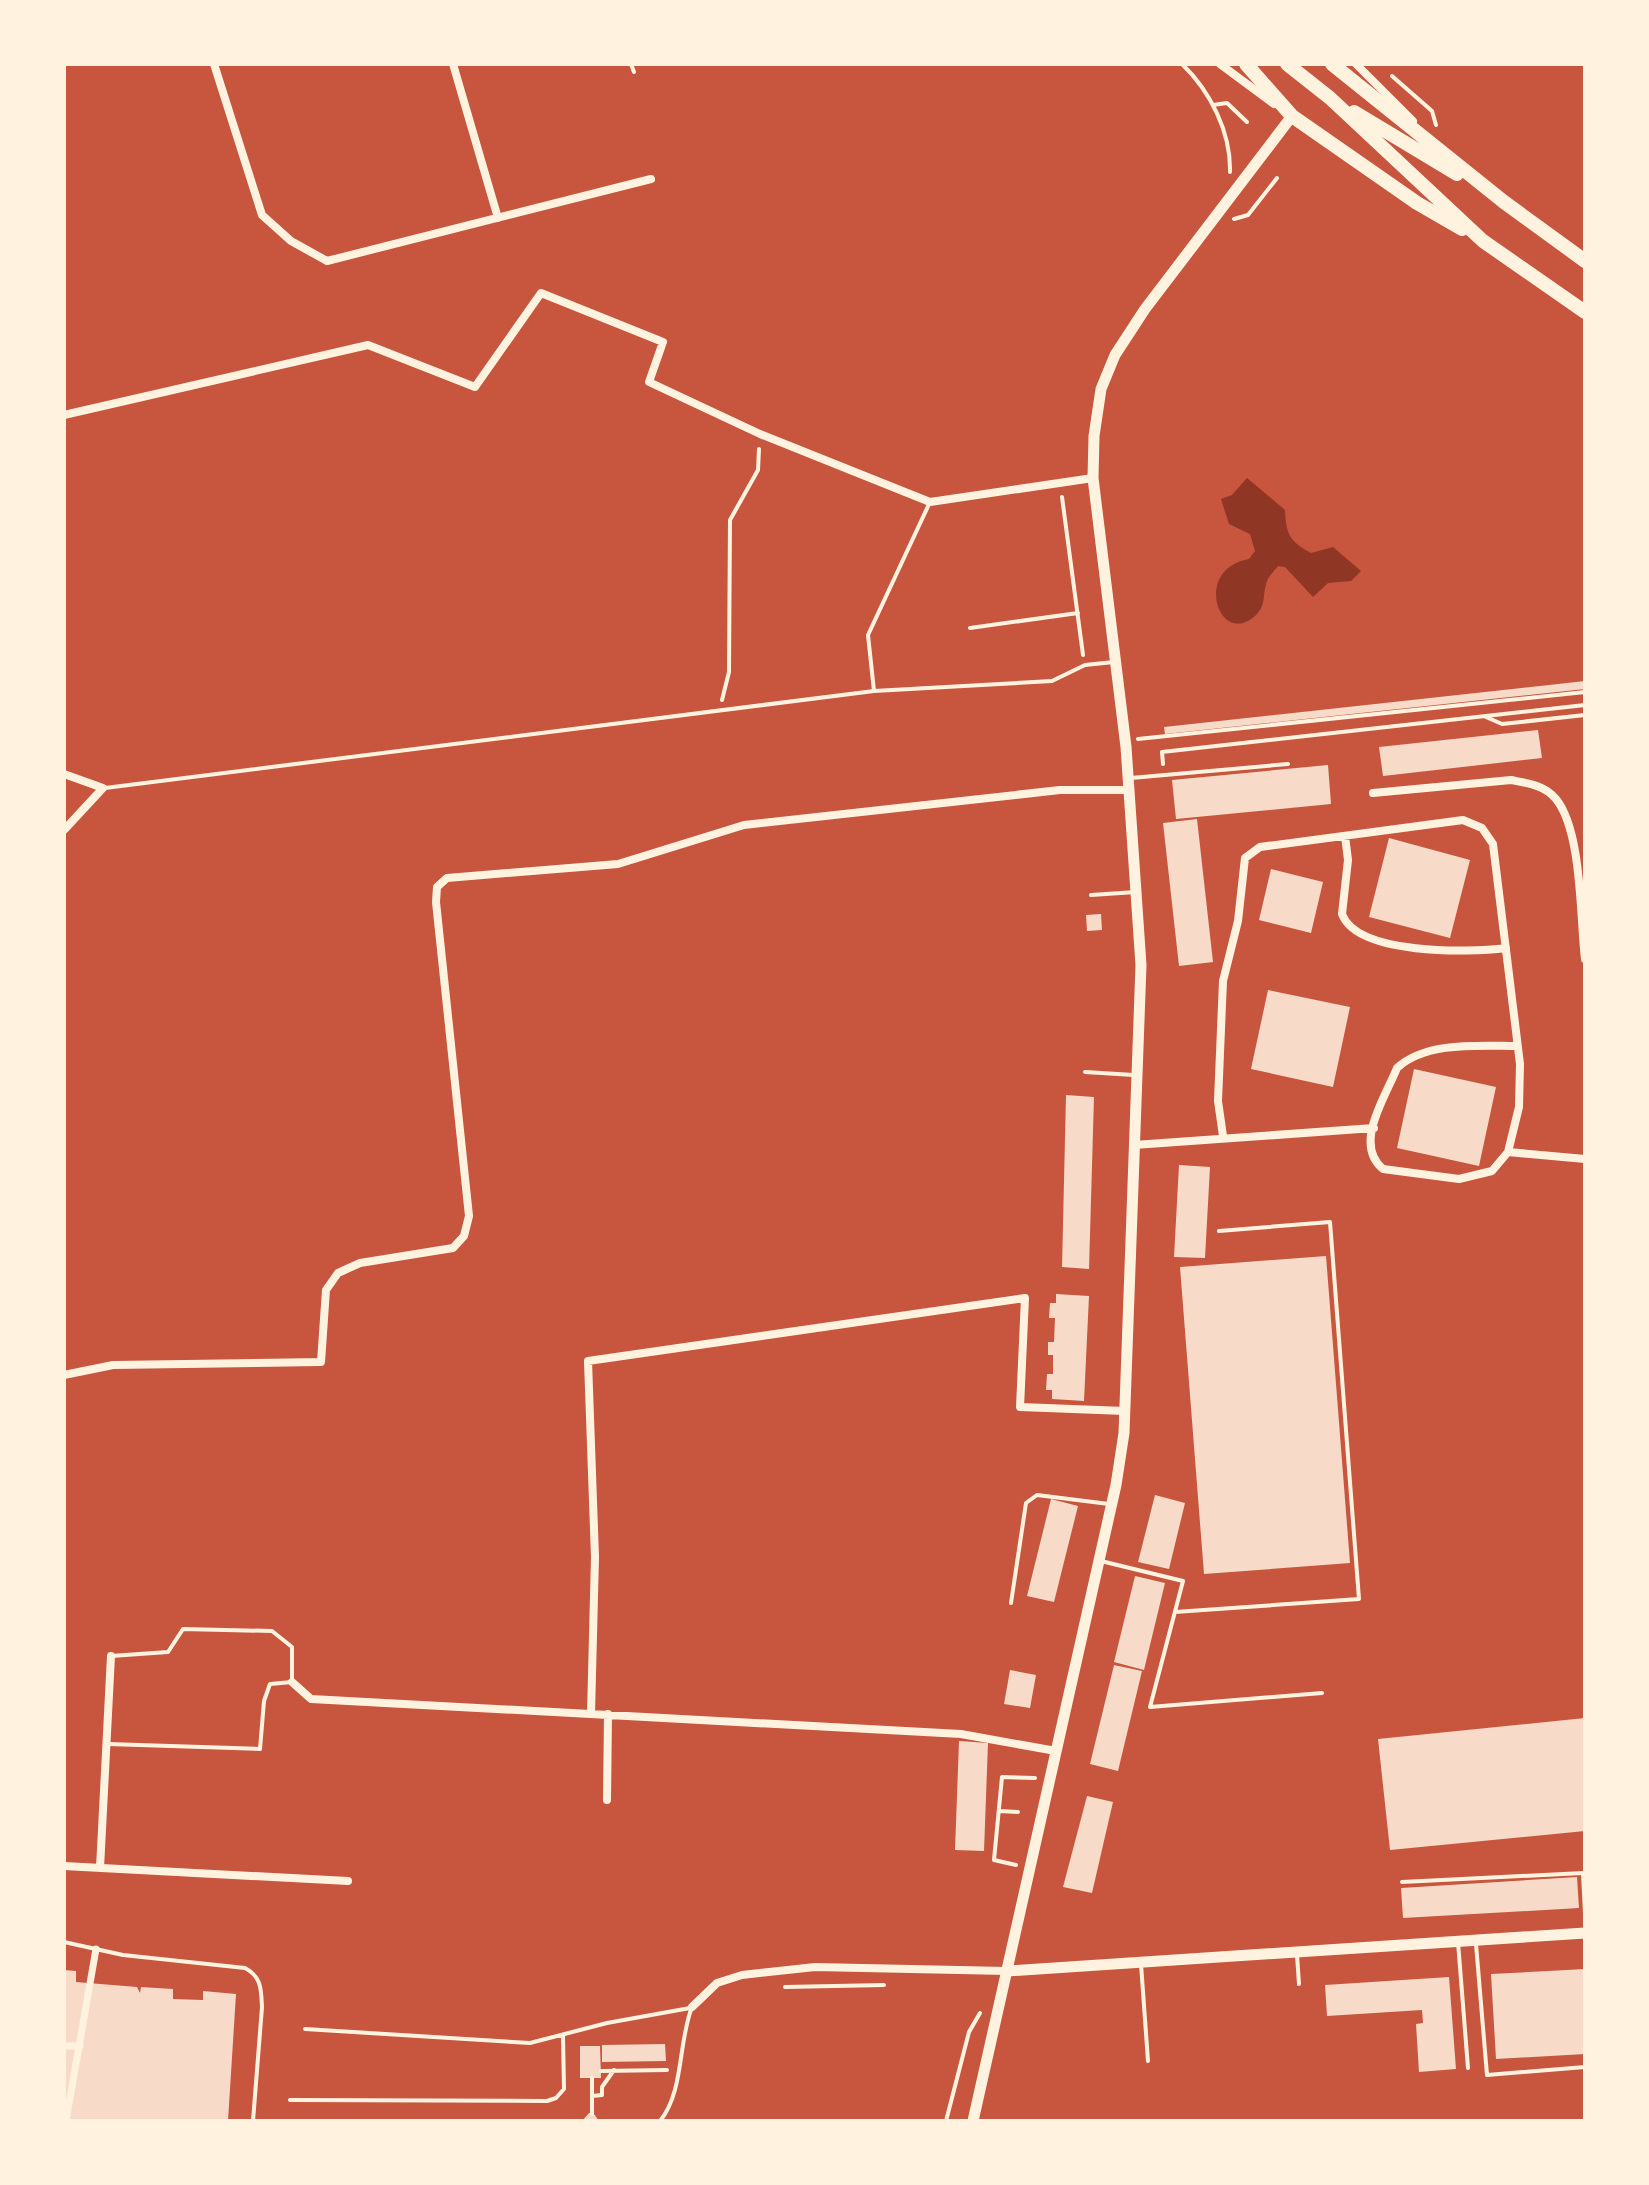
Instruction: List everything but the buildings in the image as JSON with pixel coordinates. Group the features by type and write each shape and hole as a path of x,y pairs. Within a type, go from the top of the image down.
{"main road":[{"path":"1287,64 1330,98 1483,241"},
{"path":"1332,64 1504,202 1585,261"},
{"path":"1247,65 1292,116 1417,203 1483,241 1585,312"},
{"path":"1330,98 1504,202"}],"street":[{"path":"214,64 262,215 291,241 327,261 651,179"},
{"path":"453,64 498,218"},
{"path":"973,2121 1111,1504 1125,1411 1142,1001 1126,741 1093,478 1094,436 1101,389 1115,355 1145,309 1292,116 1220,64"},
{"path":"1356,64 1444,154"},
{"path":"64,415 368,345 475,387 541,293 663,342 649,382 760,434 930,502 1093,478"},
{"path":"64,774 103,788 64,830"},
{"path":"1373,793 1511,780 1533,783 1554,796 1566,813 1572,842 1585,959"},
{"path":"64,1375 113,1365 321,1362 326,1290 338,1273 360,1263 453,1248 464,1236 469,1216 436,902 437,887 447,878 618,864 744,825 1129,784"},
{"path":"1223,1136 1218,1101 1223,981 1238,921 1245,858 1260,847 1473,822 1493,844 1506,948 1517,1046 1521,1083 1508,1152 1492,1171 1471,1178 1394,1173 1374,1162 1368,1141 1397,1068 1405,1060 1468,1046 1517,1046"},
{"path":"1345,836 1348,860 1342,914 1354,930 1374,938 1444,953 1506,948"},
{"path":"1134,1145 1223,1136 1374,1128"},
{"path":"1508,1152 1585,1159"},
{"path":"591,1714 595,1557 588,1361 1025,1298 1020,1407 1125,1411"},
{"path":"100,1868 111,1656"},
{"path":"292,1682 311,1699 961,1734 1056,1751"},
{"path":"607,1800 608,1714"},
{"path":"64,1866 348,1881"},
{"path":"692,2007 717,1983 742,1975 815,1967 1007,1971 1585,1933"},
{"path":"66,2121 96,1949"},
{"path":"64,2046 80,2046"}],"lane":[{"path":"631,64 634,72"},
{"path":"874,691 868,635 930,502"},
{"path":"103,788 874,691 1052,681 1085,665 1115,662"},
{"path":"1129,784 1288,764"},
{"path":"1091,895 1137,892"},
{"path":"1085,1072 1138,1075"},
{"path":"1175,1612 1359,1599 1330,1222 1219,1231"},
{"path":"1011,1603 1026,1503 1037,1495 1111,1504"},
{"path":"1099,1560 1183,1581 1150,1707 1322,1693"},
{"path":"106,1744 260,1749 264,1701 270,1684 292,1682 292,1647 272,1631 183,1629 168,1652 111,1656"},
{"path":"1402,1882 1583,1873 1585,1914"},
{"path":"1476,1940 1487,2075 1585,2067"},
{"path":"1458,1941 1468,2068"},
{"path":"64,1942 245,1968 253,1972 261,1988 262,2007 253,2121"},
{"path":"1297,1952 1299,1984"},
{"path":"1141,1962 1148,2061"},
{"path":"305,2029 530,2043 692,2007 673,2095 660,2121"},
{"path":"290,2100 547,2101 562,2094 564,2089 563,2036"}],"path":[{"path":"1182,64 1200,81 1213,105 1230,155 1229,201"},
{"path":"1388,73 1432,111"},
{"path":"1213,105 1227,103 1247,122"},
{"path":"1248,215 1277,178"},
{"path":"719,710 729,672 730,520 758,470 760,434"},
{"path":"1060,481 1085,665"},
{"path":"970,628 1078,613"},
{"path":"1126,741 1585,692"},
{"path":"1163,767 1162,752 1585,705"},
{"path":"1484,715 1502,724 1585,715"},
{"path":"1008,1864 994,1860 1002,1777 1024,1778"},
{"path":"1000,1811 1018,1812"},
{"path":"946,2121 969,2032 984,2008"},
{"path":"592,2096 602,2095 602,2087 614,2070"},
{"path":"601,2071 677,2070"},
{"path":"592,2078 592,2114"}],"shaded area":[{"path":"1247,478 1285,510 1288,531 1298,545 1311,553 1333,547 1361,571 1351,581 1328,583 1313,597 1285,567 1278,566 1267,581 1263,604 1255,616 1242,623 1231,622 1222,615 1216,590 1221,577 1231,566 1249,559 1255,551 1250,534 1229,524 1221,499 1232,495"}]}
